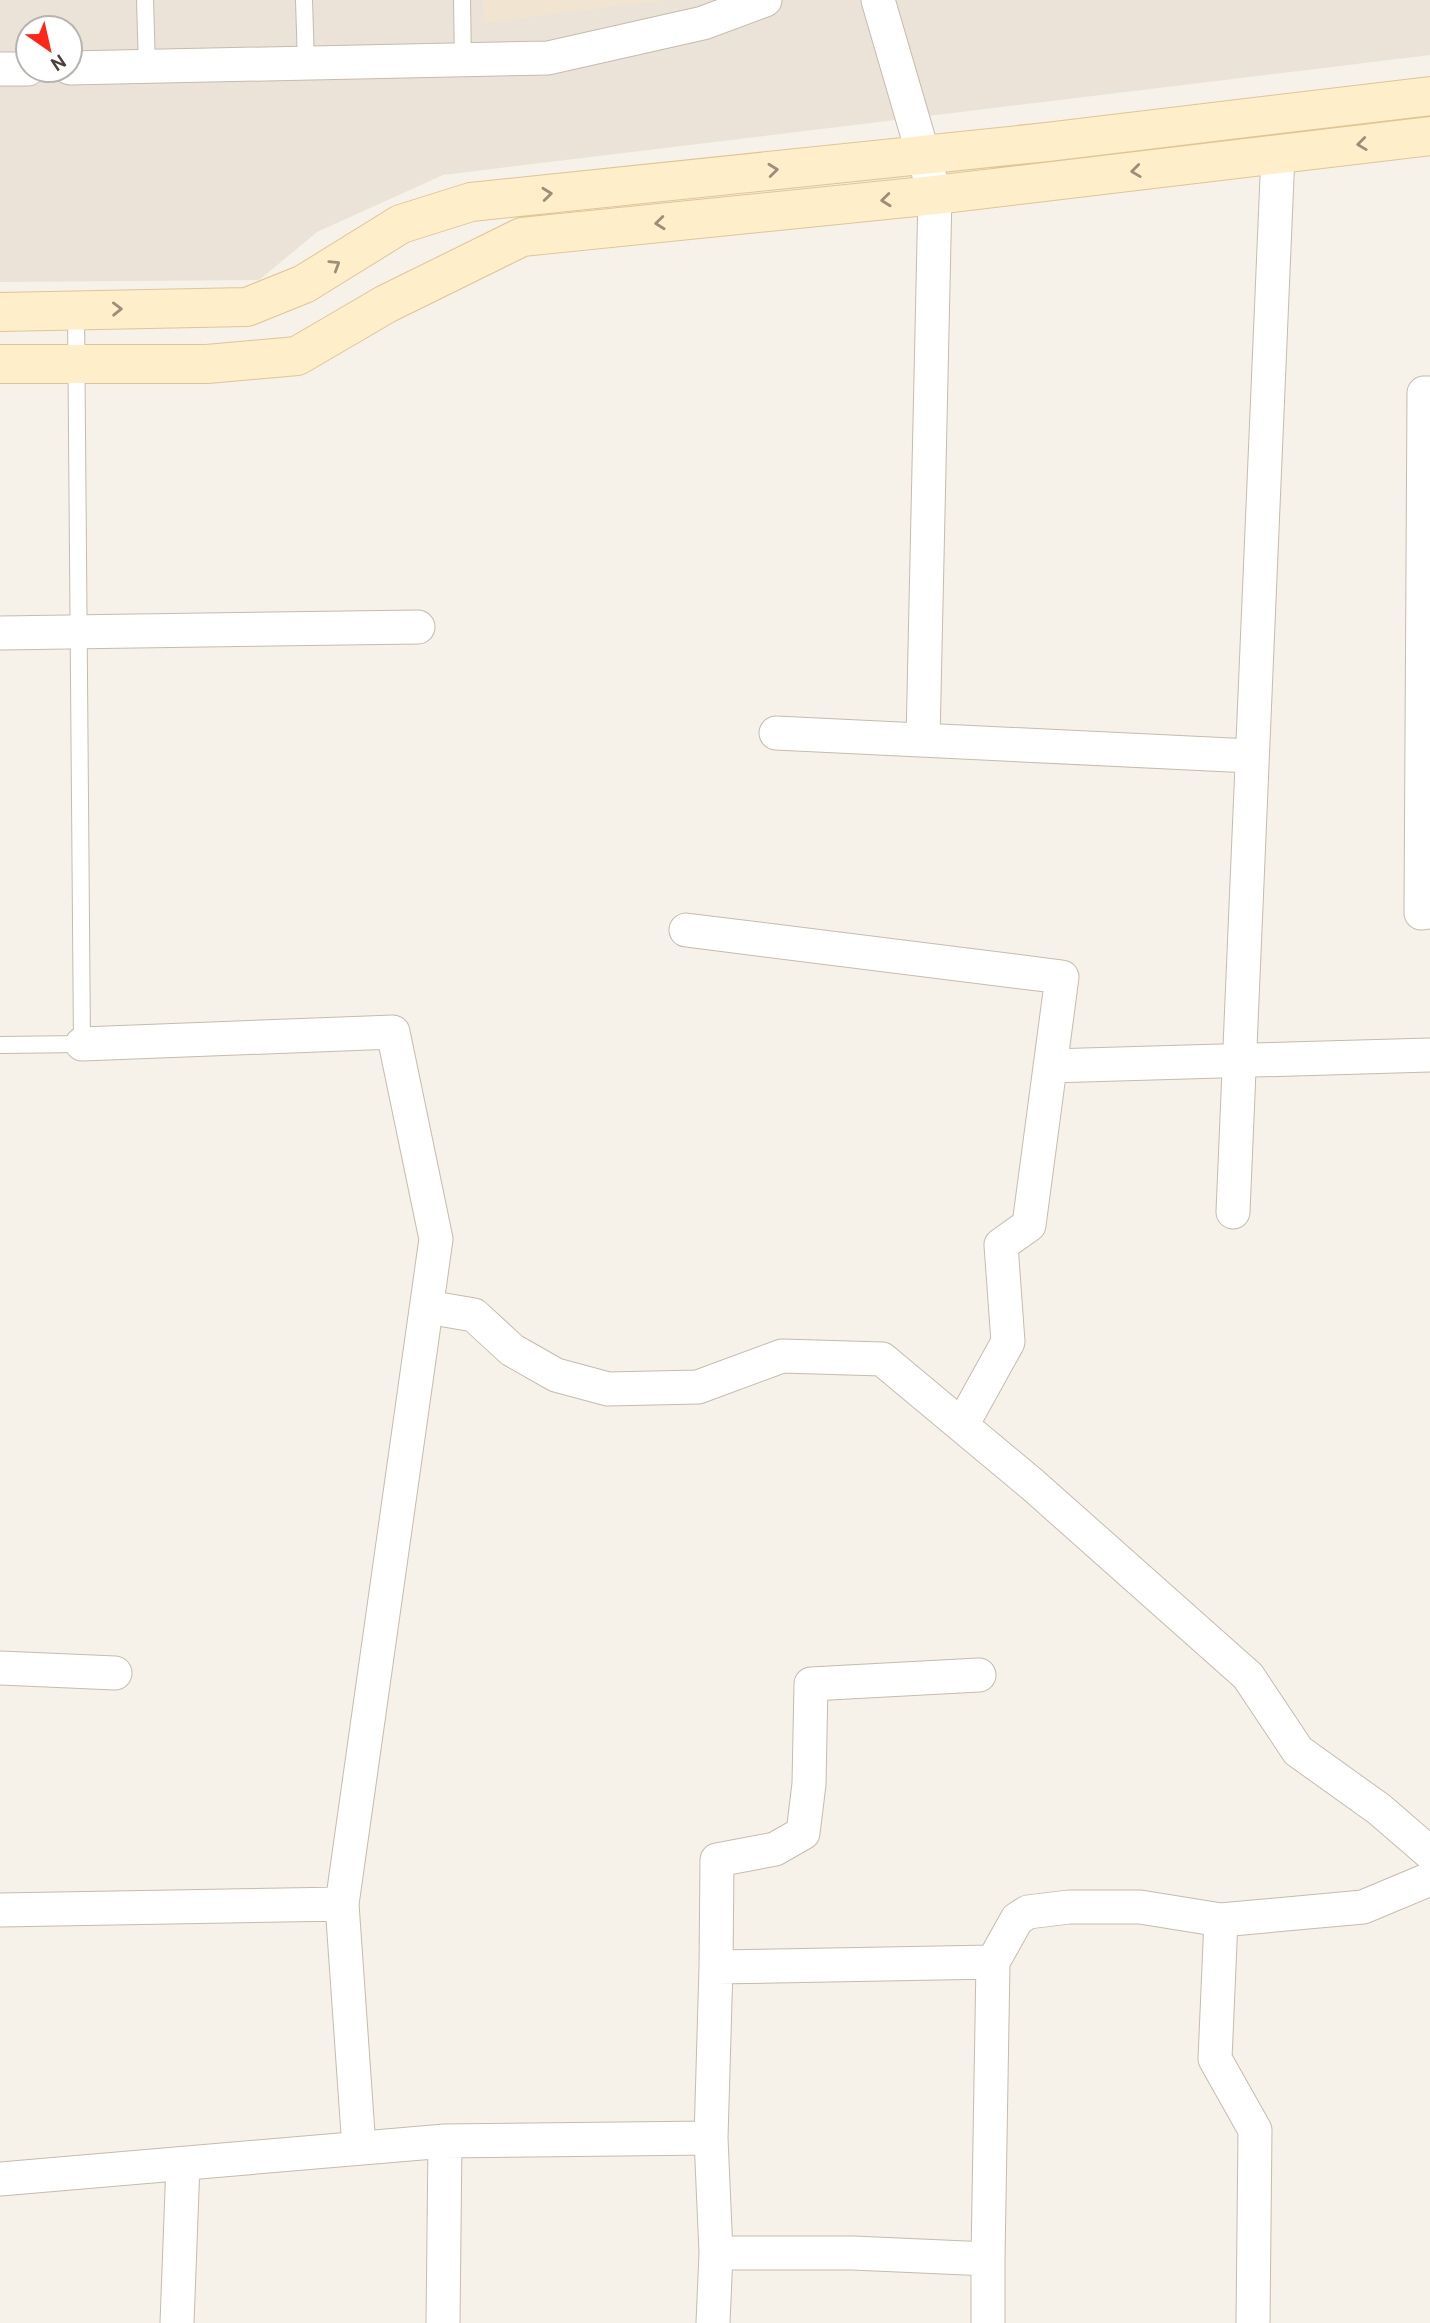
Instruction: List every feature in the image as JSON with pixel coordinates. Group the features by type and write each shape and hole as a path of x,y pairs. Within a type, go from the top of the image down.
{"street":[{"path":"84,68 548,58 703,23 765,0"},
{"path":"878,0 935,195 923,740"},
{"path":"0,312 247,307 304,284 401,224 471,202 923,155 1430,96"},
{"path":"0,364 207,364 296,356 386,304 522,237 935,195 1430,136"},
{"path":"1233,1212 1278,154"},
{"path":"1430,393 1424,393 1426,650 1421,913 1430,912"},
{"path":"0,633 418,627"},
{"path":"776,733 1251,756"},
{"path":"686,930 1062,977 1028,1225 1001,1245 1008,1342 962,1425"},
{"path":"82,1044 393,1032 436,1239 342,1904 359,2148"},
{"path":"1050,1066 1430,1055"},
{"path":"427,1307 474,1315 512,1350 556,1375 608,1389 698,1387 782,1356 883,1359 1248,1676 1298,1751 1379,1809 1430,1853"},
{"path":"0,1668 115,1673"},
{"path":"713,2323 716,2253 711,2138 717,1860 775,1849 803,1833 809,1784 811,1684 979,1675"},
{"path":"988,2323 993,1962 1017,1919 1028,1912 1069,1908 1140,1908 1221,1920 1363,1908 1430,1879"},
{"path":"0,1910 342,1904"},
{"path":"1221,1920 1215,2059 1255,2130 1253,2323"},
{"path":"716,1967 993,1962"},
{"path":"0,2179 445,2141 711,2138"},
{"path":"443,2323 445,2141"},
{"path":"177,2323 183,2164"},
{"path":"716,2253 853,2253 988,2259"}],"lane":[{"path":"145,0 147,67"},
{"path":"304,0 306,64"},
{"path":"462,0 463,60"},
{"path":"0,1045 82,1044 76,310"}],"shaded area":[{"path":"0,0 1430,0 1430,55 443,175 317,232 259,280 0,282"},
{"path":"483,0 663,0 484,23"}]}
